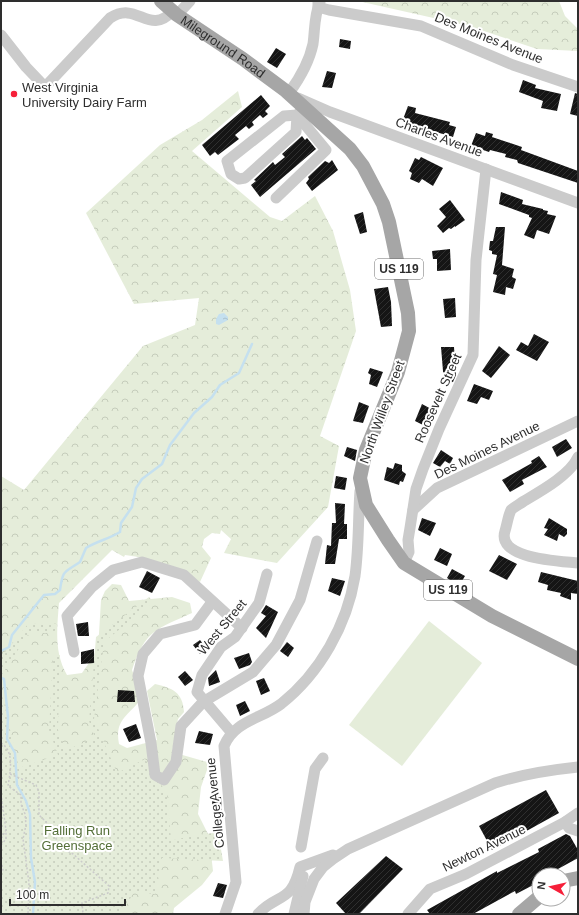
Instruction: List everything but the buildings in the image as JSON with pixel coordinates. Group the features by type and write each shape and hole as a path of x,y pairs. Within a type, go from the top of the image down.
{"main road":[{"name":"Mileground Road","path":"161,1 175,13 253,66 289,93"},
{"name":"North Willey Street","path":"289,93 300,111 350,149 373,184 383,204 389,222 408,313 406,347 390,393 366,450 360,478 366,505 404,563 492,616 578,659"},
{"path":"519,914 531,904"}],"street":[{"path":"1,35 26,67 45,87 117,13 124,11 132,12 160,21 165,20 190,1"},
{"path":"289,93 300,78 309,59 319,3"},
{"name":"Des Moines Avenue","path":"319,3 421,26 512,65 578,87"},
{"name":"Charles Avenue","path":"289,93 330,112 578,203"},
{"path":"300,111 296,132 291,137 245,178 239,179 231,174 227,162 284,116 300,111"},
{"path":"276,198 326,150 300,111"},
{"name":"Roosevelt Street","path":"404,563 409,552 408,540 416,489 439,429 473,354 476,260 486,169"},
{"name":"Des Moines Avenue","path":"413,510 438,488 578,421"},
{"path":"578,457 576,462 555,481 512,509 504,534 506,544 512,550 530,556 578,563"},
{"path":"231,732 240,725 279,705 298,689 336,638 347,609 355,576 360,478"},
{"path":"212,602 195,625 160,634 143,654 138,676 151,743 155,775 164,780 176,762 181,726 203,702 253,672 276,645 300,600 317,541"},
{"path":"74,652 67,616 92,587 113,570 142,562 184,575 242,628"},
{"name":"West Street","path":"231,732 203,702 196,692 202,675 221,647 235,637 259,603 267,574"},
{"name":"College Avenue","path":"225,914 236,882 224,754 224,746 231,732"},
{"path":"301,847 315,769 323,758"},
{"path":"258,914 266,906 289,893 296,883 302,868 356,846 477,790 520,774 578,767"},
{"name":"Newton Avenue","path":"408,914 430,889 466,874 565,822 578,813"},
{"path":"565,822 569,828 578,831"},
{"path":"304,914 308,891 323,867 333,859 356,846"},
{"path":"294,914 302,868"}],"path":[{"path":"1,743 8,750 10,774 8,786 21,795 20,804 25,814 26,825 23,838 29,883 28,914"},
{"path":"10,774 36,785 39,792 38,815 54,830 58,846 73,854 109,886 108,893 82,902 83,914"},
{"path":"1,794 6,830 6,839 1,845"},
{"path":"1,839 6,830"},
{"path":"1,861 3,870 1,872"}],"green space":[{"path":"358,1 559,1 565,16 578,29 578,51 537,49 469,26"},
{"path":"238,91 242,107 192,151 270,217 282,221 315,196 333,231 350,290 356,331 320,436 339,446 328,507 277,563 224,553 231,539 221,530 220,534 212,533 204,539 202,547 211,558 200,582 164,565 135,556 125,555 124,557 112,550 59,603 57,631 58,649 67,675 82,673 98,650 101,600 105,591 112,584 121,585 129,601 172,597 190,603 192,613 154,632 142,646 132,670 142,697 124,718 119,728 118,735 119,744 127,748 157,740 147,691 155,684 167,687 179,695 184,712 178,719 172,752 207,762 207,770 201,787 198,814 209,836 213,871 202,885 174,908 173,914 1,914 1,476 24,490 143,346 195,325 199,298 134,304 86,213 160,145 202,120"},
{"name":"Falling Run Greenspace","path":"149,597 153,602 104,642 94,719 117,773 145,759 167,794 171,840 218,832 223,861 162,858 155,894 134,892 121,914 1,914 1,691 19,768 58,755 49,730 53,657 60,655 58,730 66,750 95,738 89,721 96,637"},
{"path":"429,621 482,663 402,766 349,725"},
{"path":"29,623 57,624 54,633 29,633 1,676 1,657"}],"water":[{"path":"224,313 228,317 228,320 219,325 216,324 216,319 219,314"}],"waterway":[{"path":"1,651 9,647 12,635 44,595 55,594 60,590 63,575 67,570 80,562 86,548 120,532 121,523 132,507 136,488 142,479 162,464 170,445 194,413 212,397 220,385 239,373 252,344"},
{"path":"1,678 4,679 8,717 7,739 15,753 17,785 26,801 30,814 31,858 35,882 33,914"}],"place":[{"name":"West Virginia University Dairy Farm","path":"14,94"}]}
